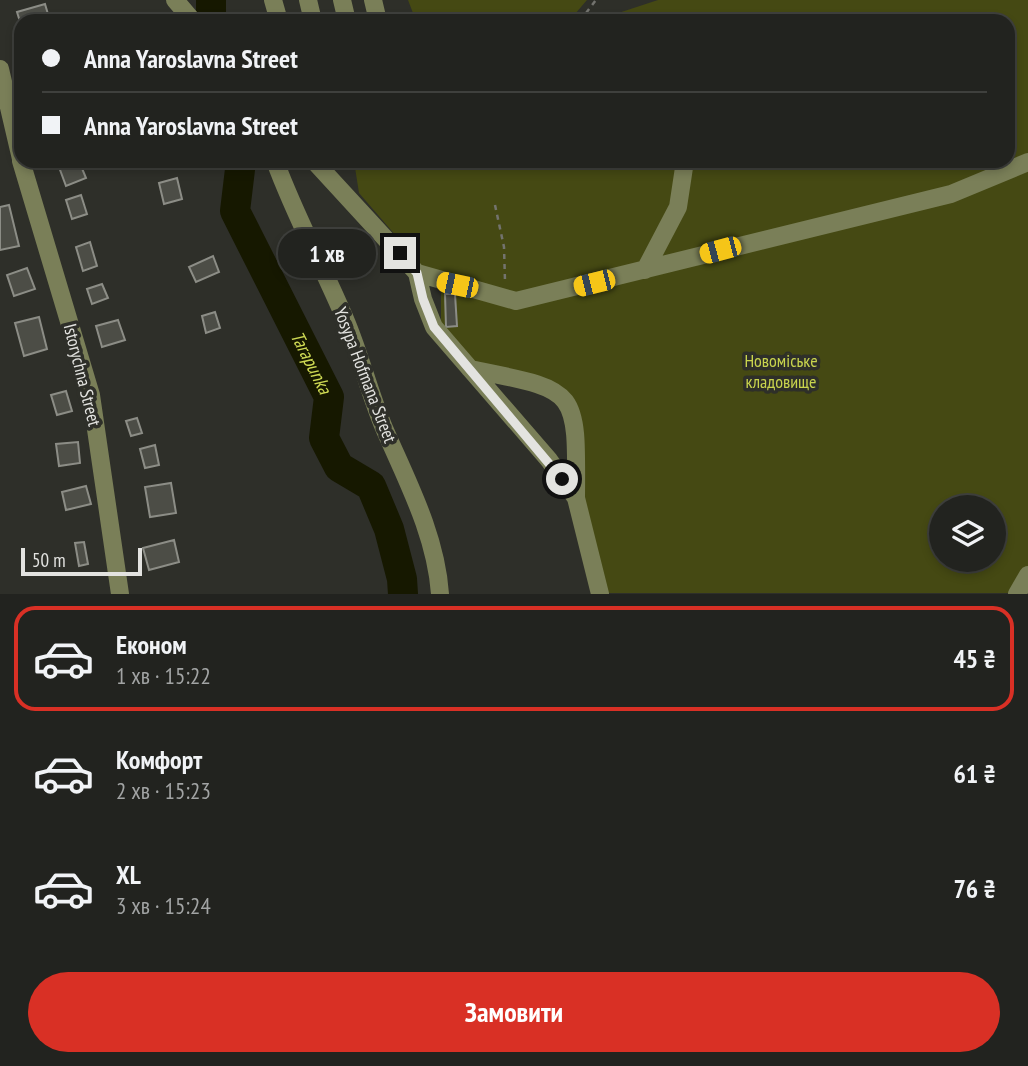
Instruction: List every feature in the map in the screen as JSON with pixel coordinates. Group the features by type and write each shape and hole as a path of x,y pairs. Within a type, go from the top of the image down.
{"street":[{"path":"175,0 187,14"},
{"name":"Istorychna Street","path":"0,69 14,130"},
{"name":"Istorychna Street","path":"23,168 91,395 120,593"},
{"name":"Yosypa Hofmana Street","path":"278,168 293,210 343,314 367,387 427,530 438,564 440,593"},
{"path":"321,168 417,273 434,327 549,460 576,498"},
{"path":"334,168 347,194"},
{"path":"645,270 678,207 684,168"},
{"path":"417,273 504,300 516,301 951,194 1001,168"},
{"path":"470,369 538,383 563,396 573,415 576,438 576,498 600,593"},
{"path":"1017,593 1028,575"}],"path":[{"path":"585,14 596,0"},
{"path":"495,205 504,247 504,300"}],"green space":[{"path":"408,0 587,0 575,14 413,14"},
{"name":"Новоміське кладовище","path":"658,0 1028,0 1028,593 605,593 581,502 571,403 473,365 441,328 441,288 359,193 355,168 1015,168 1015,14 615,14"}],"building":[{"path":"45,4 48,14 18,14"},
{"path":"59,168 82,168 86,178 66,186"},
{"path":"177,178 182,199 164,204 159,183"},
{"path":"81,195 87,214 72,219 66,200"},
{"path":"9,205 19,246 0,250 0,207"},
{"path":"90,242 97,266 83,271 76,247"},
{"path":"213,256 219,272 196,282 189,267"},
{"path":"27,268 35,289 14,296 7,275"},
{"path":"102,284 108,298 92,304 87,289"},
{"path":"445,294 455,294 457,326 446,327"},
{"path":"215,312 220,328 206,333 202,316"},
{"path":"39,317 47,349 24,356 15,323"},
{"path":"118,320 125,340 102,347 96,326"},
{"path":"66,391 72,411 57,415 51,395"},
{"path":"137,418 142,433 131,436 126,421"},
{"path":"78,442 80,463 59,466 56,444"},
{"path":"155,445 159,465 145,468 140,449"},
{"path":"171,483 176,513 150,517 145,487"},
{"path":"86,486 91,504 66,510 62,492"},
{"path":"174,540 179,562 149,570 143,548"},
{"path":"84,542 88,564 79,566 75,543"}],"waterway":[{"name":"Tarapunka","path":"211,0 211,14"},
{"name":"Tarapunka","path":"240,168 235,211 329,397 324,438 339,467 371,486 389,529 402,579 403,594"}],"route":[{"path":"400,253 417,273 434,327 549,460 562,479"}]}
